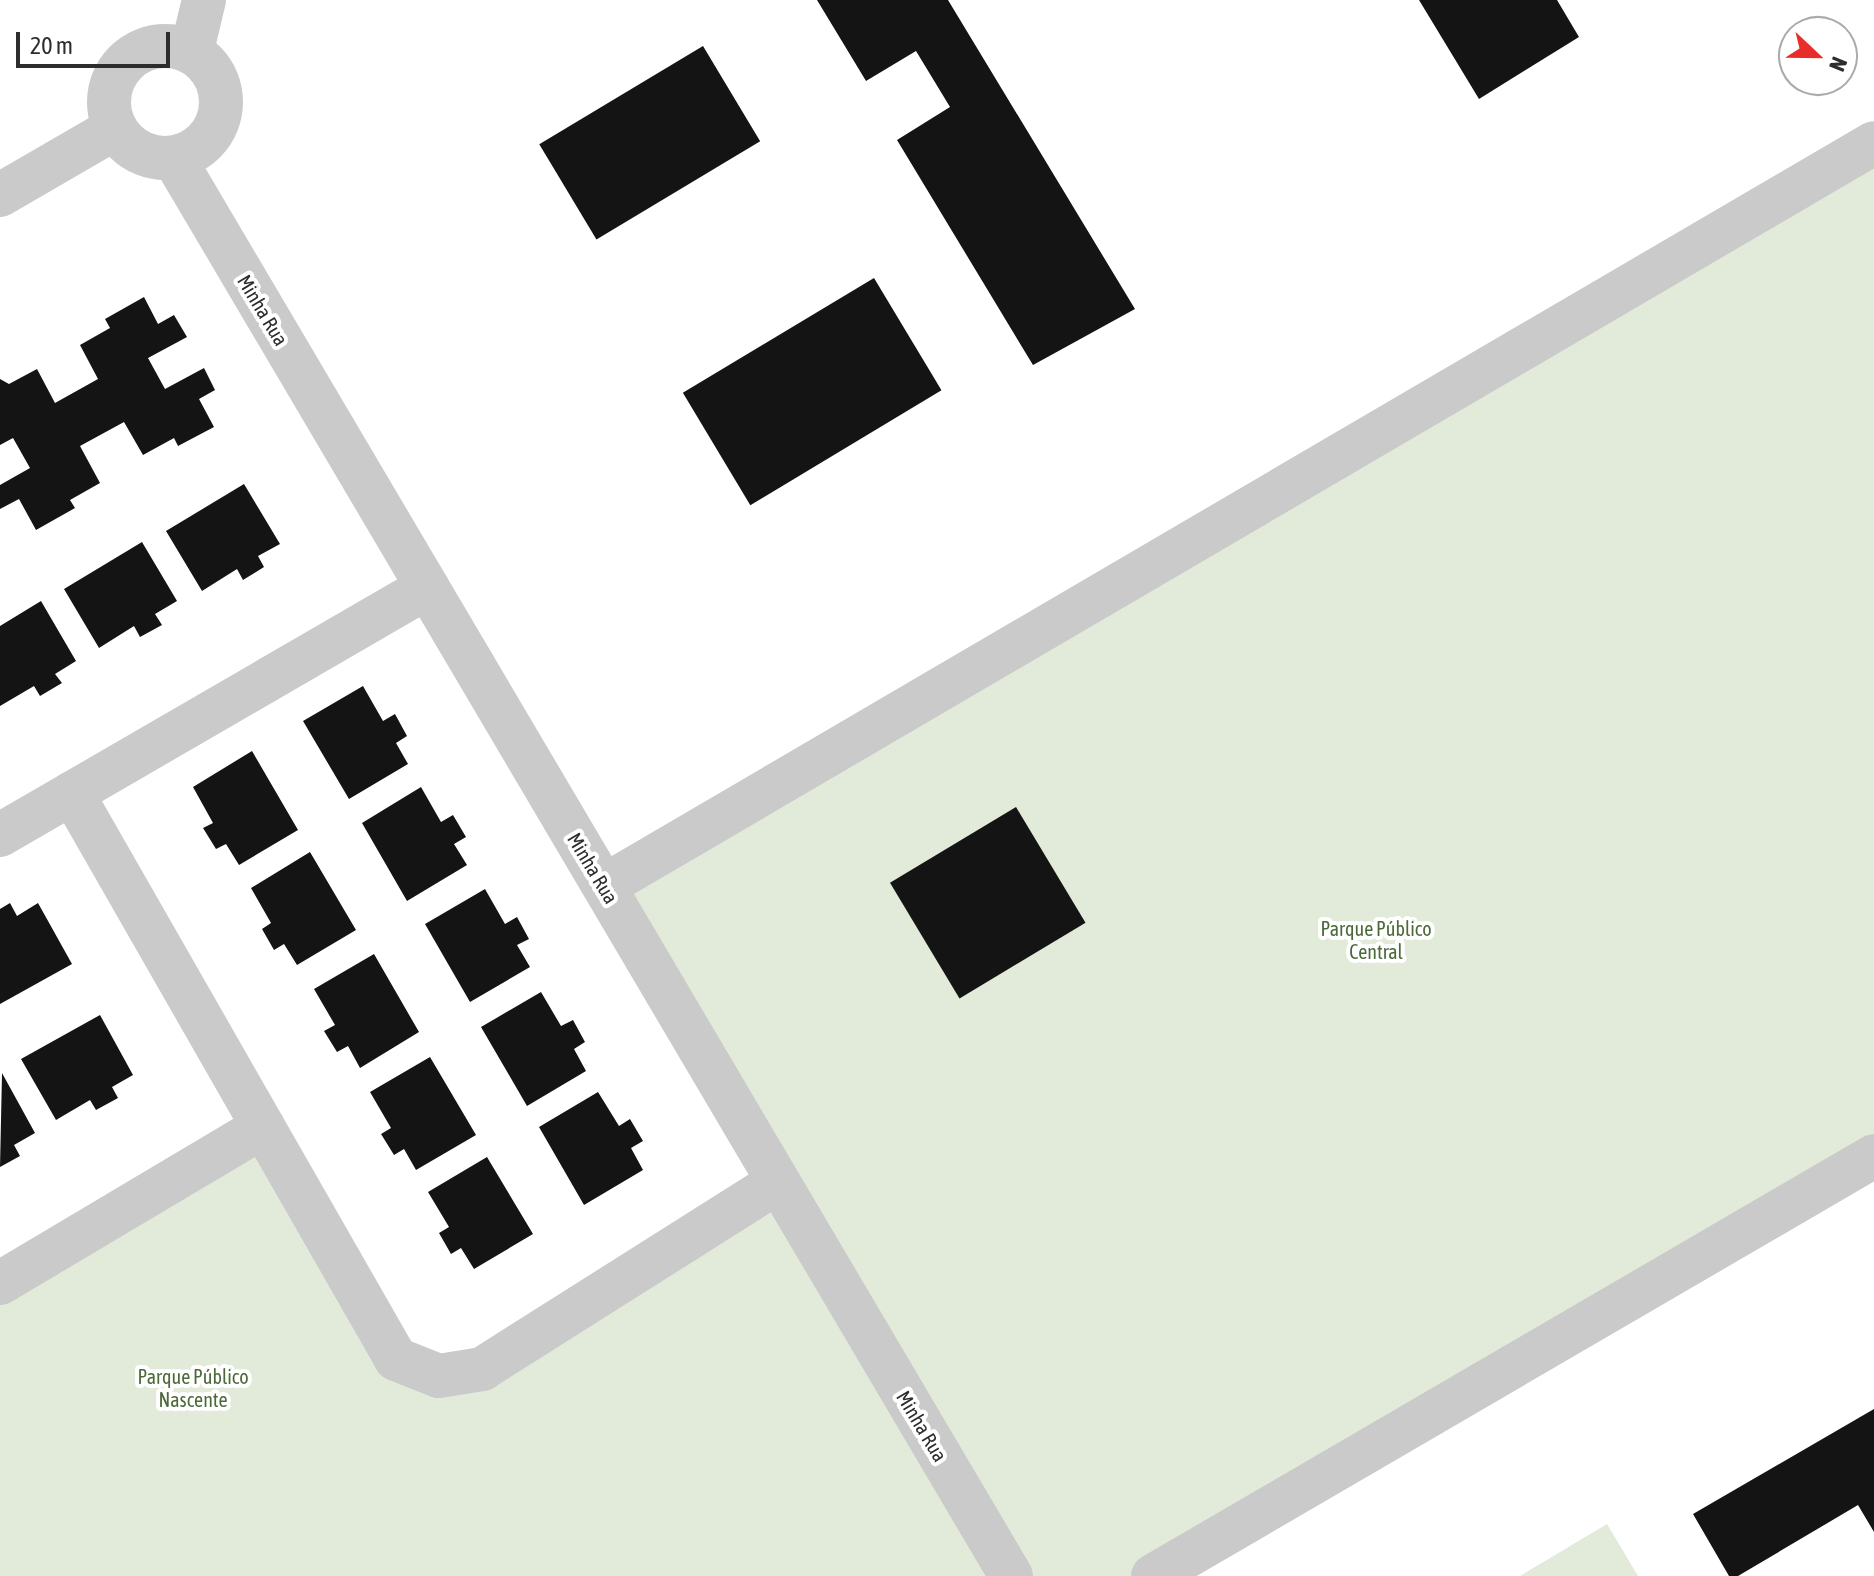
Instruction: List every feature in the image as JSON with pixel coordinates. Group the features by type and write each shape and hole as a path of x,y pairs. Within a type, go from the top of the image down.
{"street":[{"path":"192,50 204,0"},
{"path":"157,45 192,50 217,76 223,111 206,143 175,160 139,154 114,129 108,94 124,61 157,45"},
{"path":"0,195 114,129"},
{"path":"604,886 1874,143"},
{"name":"Minha Rua","path":"175,160 1011,1576"},
{"path":"0,835 427,587"},
{"path":"72,793 396,1359 439,1376 482,1369 778,1182"},
{"path":"0,1283 263,1127"},
{"path":"1153,1576 1874,1156"}],"green space":[{"name":"Parque Público Central","path":"1874,144 1874,1157 1153,1576 0,1576 0,1283 263,1127 396,1359 439,1376 778,1182 604,886"},
{"path":"1607,1524 1638,1576 1520,1576"}],"building":[{"path":"817,0 948,0 1135,309 1033,365 897,140 950,107 916,51 866,81"},
{"path":"1419,0 1557,0 1579,37 1479,99"},
{"path":"703,46 760,141 596,240 539,144"},
{"path":"874,278 941,390 750,505 683,393"},
{"path":"144,297 158,324 174,315 187,337 148,358 165,389 204,368 215,390 199,399 214,427 178,446 174,438 143,455 124,422 80,446 100,483 70,500 75,508 36,530 19,499 0,509 0,485 30,468 13,438 0,445 0,379 9,384 37,369 55,403 98,379 80,345 110,328 105,319"},
{"path":"244,484 280,544 258,556 264,567 243,580 237,569 202,591 166,531"},
{"path":"142,542 177,601 155,614 162,625 140,637 134,626 99,648 64,589"},
{"path":"41,601 76,661 55,674 62,683 40,696 34,686 0,706 0,626"},
{"path":"363,686 383,721 395,714 407,736 396,743 408,764 349,799 303,721"},
{"path":"252,751 298,830 239,865 226,844 216,849 203,828 213,823 193,787"},
{"path":"421,787 441,822 453,815 466,837 454,844 467,865 407,901 362,823"},
{"path":"1016,807 1086,923 960,998 890,883"},
{"path":"310,852 356,930 297,965 284,944 274,950 262,929 271,923 251,888"},
{"path":"485,889 505,924 517,917 529,939 517,945 530,967 470,1002 425,924"},
{"path":"10,903 17,916 38,903 72,964 0,1004 0,909"},
{"path":"374,954 419,1032 360,1068 348,1046 337,1052 324,1031 335,1025 314,989"},
{"path":"541,992 561,1026 573,1020 585,1042 574,1049 586,1071 527,1106 481,1027"},
{"path":"100,1015 133,1075 112,1087 118,1098 96,1110 90,1100 56,1120 21,1059"},
{"path":"430,1057 476,1135 416,1170 404,1149 394,1155 381,1134 391,1128 370,1092"},
{"path":"2,1073 35,1133 14,1145 20,1156 0,1167"},
{"path":"598,1092 619,1126 630,1119 643,1141 631,1148 643,1170 584,1205 539,1127"},
{"path":"487,1157 533,1234 474,1269 461,1248 451,1254 439,1233 449,1227 428,1192"},
{"path":"1874,1409 1874,1532 1858,1505 1738,1576 1729,1576 1693,1514"}],"park label":[{"name":"Parque Público Nascente","path":"193,1388"}]}
